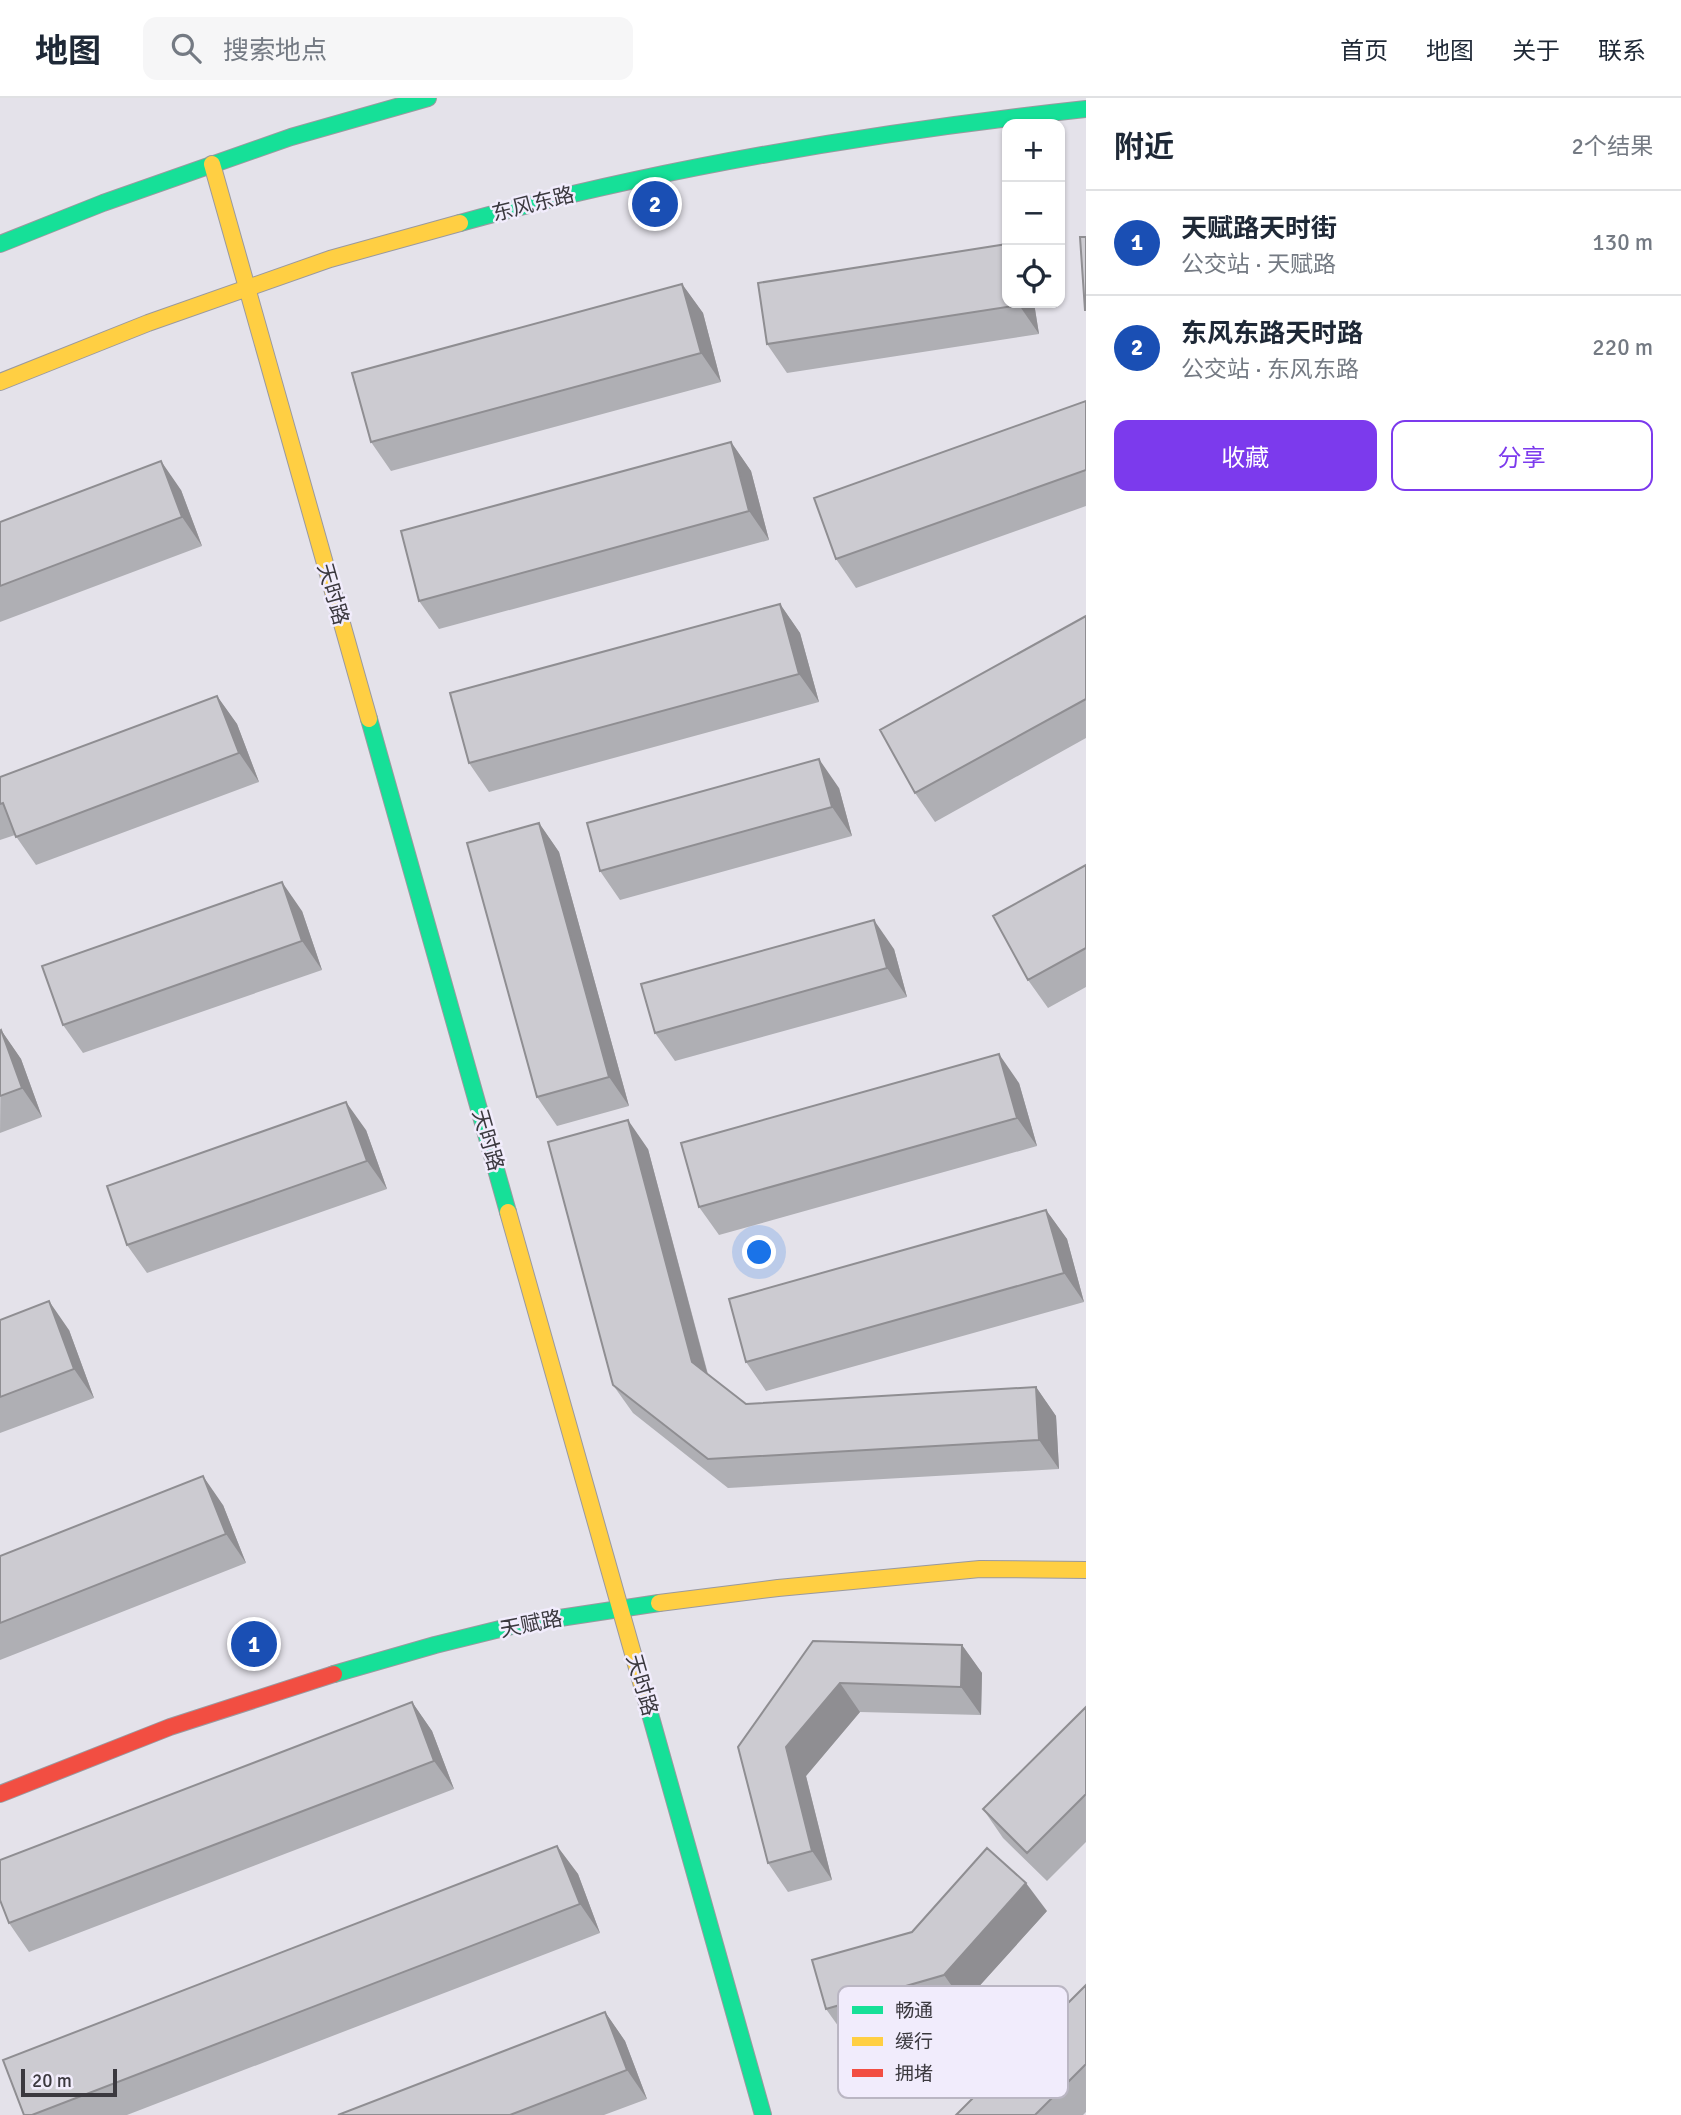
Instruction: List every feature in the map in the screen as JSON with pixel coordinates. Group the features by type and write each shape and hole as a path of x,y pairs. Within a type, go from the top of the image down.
{"street":[{"path":"0,244 103,203 292,136 428,98"},
{"name":"东风东路","path":"0,382 148,323 330,259 485,216 688,168 809,146 965,122 1086,108"},
{"name":"天时路","path":"212,164 763,2115"},
{"name":"天赋路","path":"0,1794 170,1727 290,1687 520,1624 778,1588 980,1569 1086,1570"}],"building":[{"path":"1080,237 1086,237 1086,310 1085,310"},
{"path":"1002,245 1002,308 767,344 758,283"},
{"path":"682,284 701,353 371,442 352,373"},
{"path":"1086,401 1086,470 836,559 814,498"},
{"path":"731,442 749,511 419,601 401,531"},
{"path":"161,461 182,517 0,586 0,522"},
{"path":"780,604 799,674 469,763 450,693"},
{"path":"1086,616 1086,699 915,793 880,730"},
{"path":"217,696 239,753 16,837 3,803 0,804 0,777"},
{"path":"819,759 832,807 600,871 587,823"},
{"path":"539,823 609,1077 537,1097 467,843"},
{"path":"1086,865 1086,948 1028,980 993,916"},
{"path":"282,882 302,941 63,1025 42,966"},
{"path":"874,920 887,968 655,1033 641,984"},
{"path":"0,1031 22,1088 0,1096"},
{"path":"999,1054 1017,1118 699,1207 681,1143"},
{"path":"346,1102 367,1161 127,1245 107,1186"},
{"path":"628,1120 692,1362 746,1404 1036,1387 1039,1440 708,1459 613,1385 548,1142"},
{"path":"1046,1210 1064,1273 746,1362 729,1299"},
{"path":"49,1301 74,1369 0,1397 0,1320"},
{"path":"203,1476 226,1534 0,1623 0,1556"},
{"path":"813,1641 962,1645 961,1687 840,1683 786,1747 812,1851 768,1863 738,1747"},
{"path":"412,1702 434,1761 9,1923 0,1900 0,1860"},
{"path":"1086,1707 1086,1794 1027,1853 983,1809"},
{"path":"557,1846 580,1904 32,2115 24,2115 3,2060"},
{"path":"987,1848 1026,1883 944,1975 906,1986 838,1986 838,2006 826,2009 812,1960 912,1932"},
{"path":"1086,1985 1086,2064 1068,2082 1068,2003"},
{"path":"605,2012 627,2070 510,2115 338,2115"},
{"path":"973,2098 1052,2098 1035,2115 956,2115"}],"traffic: fast":[{"path":"0,244 103,203 291,137 428,98"},
{"path":"460,223 615,184 771,153 928,128 1086,109"},
{"path":"369,719 508,1212"},
{"path":"334,1674 520,1624 659,1603"},
{"path":"643,1689 763,2115"}],"traffic: slow":[{"path":"212,164 369,719"},
{"path":"0,382 148,323 330,259 460,223"},
{"path":"508,1212 643,1689"},
{"path":"659,1603 778,1588 980,1569 1086,1570"}],"traffic: jam":[{"path":"0,1794 170,1727 334,1674"}],"place":[{"name":"东风东路天时路","path":"655,204"},
{"name":"天赋路天时街","path":"254,1644"}]}
